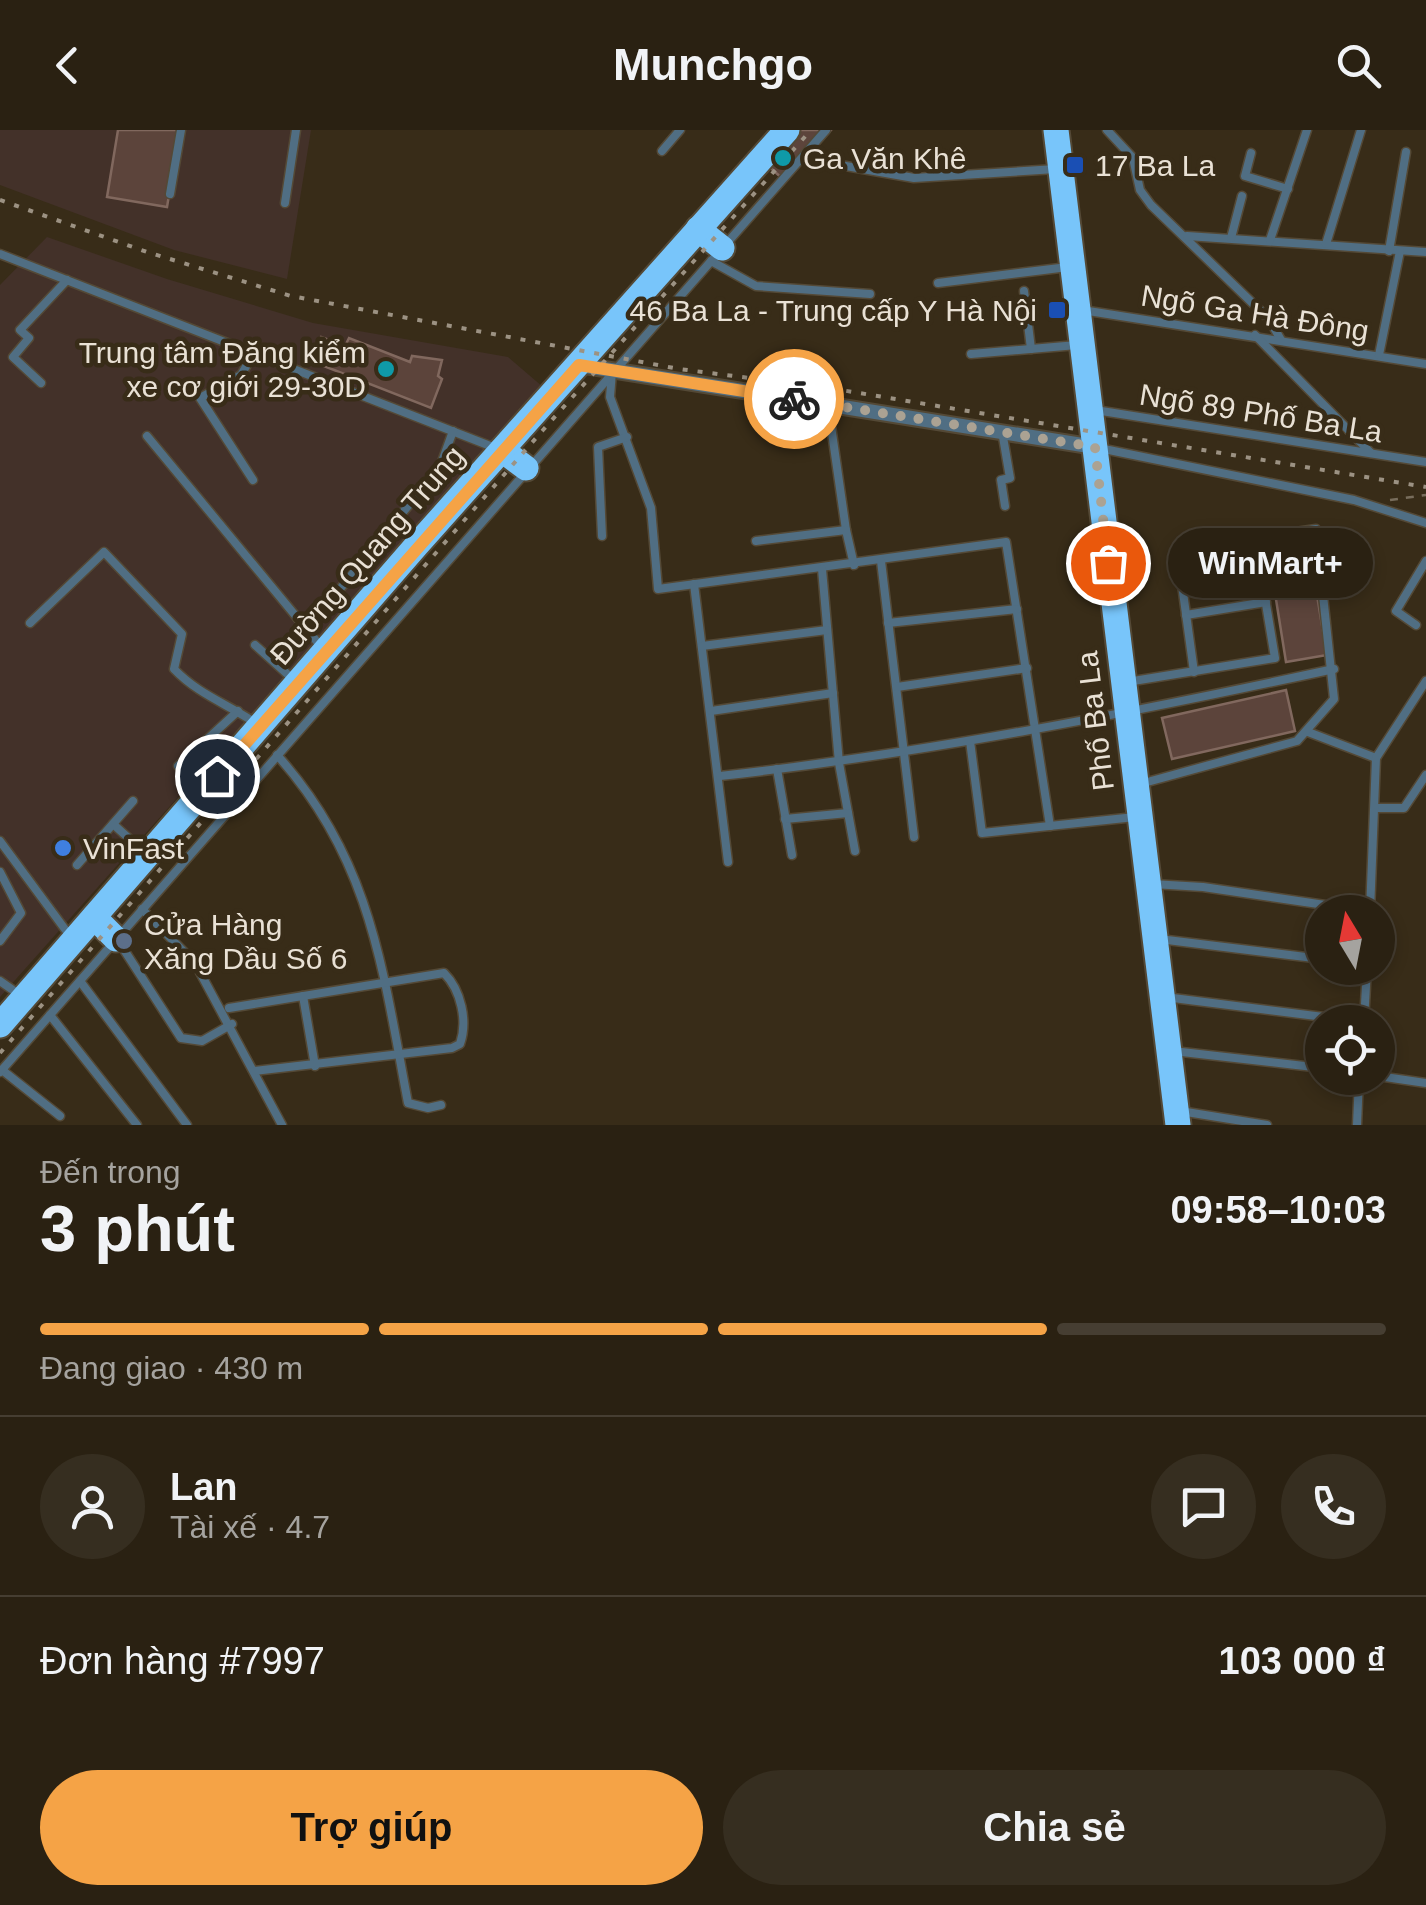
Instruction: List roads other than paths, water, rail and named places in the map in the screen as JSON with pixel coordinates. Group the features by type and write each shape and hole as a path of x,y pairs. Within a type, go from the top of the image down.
{"highway":[{"name":"Đường Quang Trung","path":"0,1026 787,130"},
{"name":"Phố Ba La","path":"1056,130 1177,1118"},
{"path":"698,228 717,255"},
{"path":"502,450 526,468"},
{"path":"94,917 116,939"}],"street":[{"path":"579,365 1095,447"}],"lane":[{"path":"170,194 181,130"},
{"path":"284,203 296,130"},
{"path":"662,151 680,130"},
{"path":"60,1116 1,1071 826,130"},
{"path":"1107,130 1122,150 1134,158 1140,190 1150,205 1187,236 1270,319 1282,340"},
{"path":"1270,240 1307,130"},
{"path":"1326,244 1361,130"},
{"path":"1388,251 1406,152"},
{"path":"1251,153 1246,176 1288,190"},
{"path":"824,162 914,178 1061,169"},
{"path":"1231,238 1242,196"},
{"path":"1187,236 1426,252"},
{"path":"1380,355 1400,251"},
{"path":"0,254 502,450"},
{"path":"717,255 756,286 870,294"},
{"path":"938,284 1072,266"},
{"path":"41,384 13,357 29,338 20,330 67,280"},
{"path":"1024,291 1031,349"},
{"name":"Ngõ Ga Hà Đông","path":"1077,310 1426,364"},
{"path":"1256,335 1371,453"},
{"path":"971,354 1081,345"},
{"path":"253,480 200,398 240,375 254,353"},
{"path":"612,372 610,397 651,508 658,589 881,562 1006,542 1050,826"},
{"path":"828,405 854,565"},
{"name":"Ngõ 89 Phố Ba La","path":"1089,409 1426,462"},
{"path":"331,600 440,467 453,431"},
{"path":"1002,431 1010,478 1000,480 1006,506"},
{"path":"148,436 326,652"},
{"path":"602,536 598,447 626,437"},
{"path":"1095,447 1369,505 1426,523"},
{"path":"1135,785 1297,741 1334,699 1334,669 1316,528 1227,542 1182,585 1194,672"},
{"path":"756,542 846,530"},
{"path":"1122,682 1274,660 1255,538"},
{"path":"30,623 104,552 182,634 174,669 200,694 219,698 260,727"},
{"path":"1416,625 1396,611 1426,560"},
{"path":"881,562 914,837"},
{"path":"822,569 838,762 856,850"},
{"path":"694,584 728,862"},
{"path":"1186,615 1266,602"},
{"path":"888,623 1017,609"},
{"path":"702,646 827,630"},
{"path":"255,645 298,684"},
{"path":"896,686 1027,668"},
{"path":"720,776 904,752 1126,714 1334,669"},
{"path":"1371,895 1376,758 1426,681"},
{"path":"711,711 833,693"},
{"path":"178,766 238,711"},
{"path":"1308,732 1376,758"},
{"path":"970,741 982,833 1139,816"},
{"path":"277,756 326,816 372,920 408,1103 428,1108 440,1105"},
{"path":"777,770 792,855"},
{"path":"1376,808 1404,808 1426,775"},
{"path":"77,865 133,801"},
{"path":"785,819 848,812"},
{"path":"112,824 148,855"},
{"path":"0,842 73,939"},
{"path":"0,872 22,913 0,941"},
{"path":"1148,884 1203,887 1305,902"},
{"path":"142,909 196,963 232,1024 282,1125"},
{"path":"1154,938 1305,957"},
{"path":"116,939 182,1038 202,1041 232,1024"},
{"path":"229,1008 444,972 458,994 464,1033 460,1044 254,1071"},
{"path":"80,980 187,1125"},
{"path":"0,982 23,998"},
{"path":"303,996 315,1066"},
{"path":"1162,997 1305,1015"},
{"path":"50,1014 138,1125"},
{"path":"1168,1050 1305,1066"},
{"path":"1395,1078 1426,1083"},
{"path":"1357,1125 1358,1095"},
{"path":"1177,1118 1275,1125"}],"railway":[{"path":"0,1053 543,430 811,130"},
{"path":"0,200 147,252 291,296 679,369 835,389 1426,487"}],"place":[{"name":"Ga Văn Khê","path":"783,158"},
{"name":"17 Ba La","path":"1075,165"},
{"name":"46 Ba La - Trung cấp Y Hà Nội","path":"1057,310"},
{"name":"Trung tâm Đăng kiểm xe cơ giới 29-30D","path":"386,369"},
{"name":"WinMart+","path":"1108,563"},
{"name":"VinFast","path":"63,848"},
{"name":"Cửa Hàng Xăng Dầu Số 6","path":"124,941"}]}
